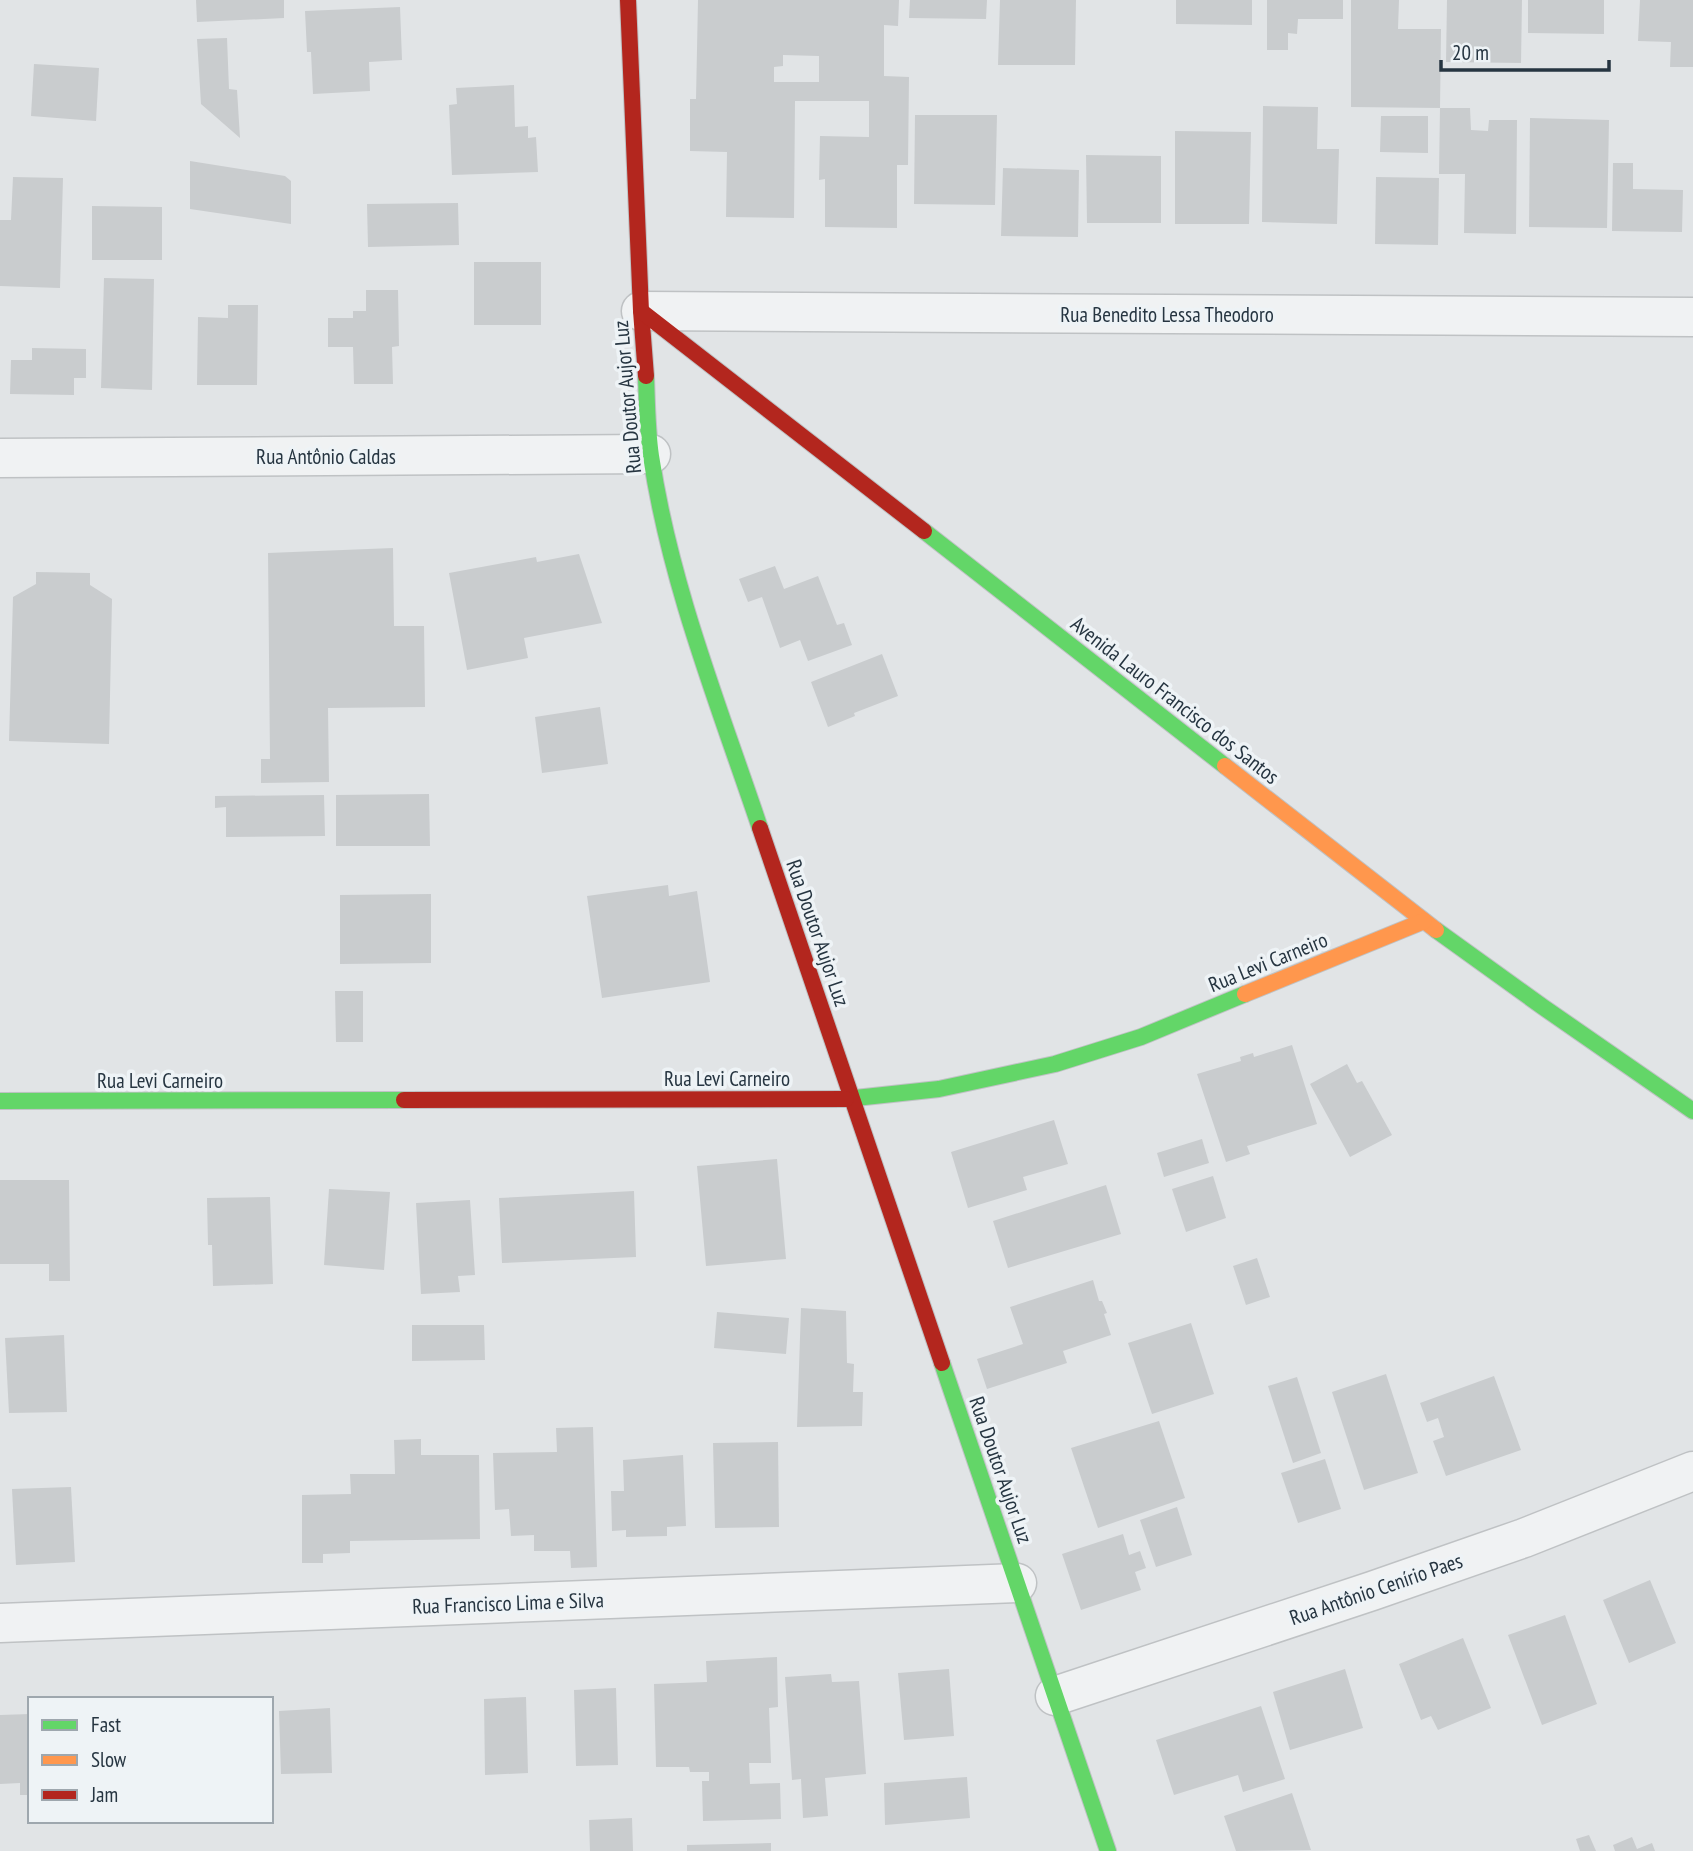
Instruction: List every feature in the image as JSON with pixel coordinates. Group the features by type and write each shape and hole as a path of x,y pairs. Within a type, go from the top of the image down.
{"street":[{"name":"Rua Doutor Aujor Luz","path":"628,0 640,311 651,454 665,528 686,609 1108,1851"},
{"name":"Rua Benedito Lessa Theodoro","path":"640,311 1693,317"},
{"name":"Avenida Lauro Francisco dos Santos","path":"640,311 1424,921 1693,1111"},
{"name":"Rua Antônio Caldas","path":"0,458 651,454"},
{"name":"Rua Levi Carneiro","path":"0,1101 852,1099 939,1089 1055,1065 1141,1037 1424,921"},
{"name":"Rua Antônio Cenírio Paes","path":"1055,1696 1498,1547 1693,1471"},
{"name":"Rua Francisco Lima e Silva","path":"0,1623 1017,1583"}],"building":[{"path":"196,0 284,0 284,18 197,22"},
{"path":"698,0 899,0 898,26 884,25 884,76 909,77 908,165 897,165 897,228 825,227 825,179 819,180 820,136 869,137 869,101 795,101 794,218 726,217 727,152 690,151 690,99 696,99","holes":["783,55 819,56 819,82 774,82 774,67 783,66"]},
{"path":"910,0 987,0 986,19 909,18"},
{"path":"1000,0 1076,0 1075,65 998,65"},
{"path":"1176,0 1252,0 1252,25 1176,24"},
{"path":"1267,0 1343,0 1343,19 1298,19 1297,34 1288,33 1288,50 1267,50"},
{"path":"1351,0 1399,0 1398,29 1441,29 1440,108 1351,107"},
{"path":"1447,0 1522,0 1521,63 1446,62"},
{"path":"1528,0 1604,0 1604,34 1528,33"},
{"path":"1640,0 1693,0 1693,67 1670,67 1671,42 1638,41"},
{"path":"400,7 402,60 369,62 370,91 313,94 305,11"},
{"path":"227,38 229,89 237,90 240,138 201,104 197,39"},
{"path":"34,64 99,68 96,121 31,116"},
{"path":"514,85 515,127 528,126 528,138 536,137 538,172 452,175 449,105 457,104 456,88"},
{"path":"1263,106 1318,107 1317,149 1339,149 1337,224 1262,222"},
{"path":"1440,108 1470,108 1471,130 1488,131 1489,120 1517,120 1516,234 1464,233 1465,174 1439,174"},
{"path":"915,115 997,115 995,205 914,204"},
{"path":"1381,116 1428,116 1428,153 1380,152"},
{"path":"1530,118 1609,120 1607,228 1529,227"},
{"path":"1175,131 1251,132 1249,224 1175,224"},
{"path":"1086,155 1161,156 1161,223 1087,223"},
{"path":"190,161 285,176 291,181 291,224 190,209"},
{"path":"1613,163 1633,163 1633,189 1683,190 1682,232 1612,231"},
{"path":"1003,168 1079,170 1078,237 1001,236"},
{"path":"13,177 63,178 60,288 0,286 0,220 11,220"},
{"path":"1376,177 1439,178 1438,245 1375,244"},
{"path":"458,203 459,245 368,247 367,204"},
{"path":"92,206 162,207 162,260 92,260"},
{"path":"474,262 541,262 541,325 474,325"},
{"path":"104,278 154,279 152,390 101,388"},
{"path":"366,290 398,290 399,346 392,347 393,384 354,384 353,347 328,347 328,318 353,318 353,311 366,311"},
{"path":"228,305 258,305 257,385 197,385 198,317 228,318"},
{"path":"32,348 86,349 86,378 74,378 74,395 10,394 11,360 32,360"},
{"path":"393,548 394,626 424,626 425,707 328,708 329,782 261,783 261,759 270,759 268,553"},
{"path":"579,554 602,623 524,638 528,658 467,670 449,573 536,557 537,562"},
{"path":"775,566 784,589 818,576 837,625 844,623 852,645 808,661 800,640 780,648 762,597 748,602 739,579"},
{"path":"36,572 90,573 90,585 112,599 109,744 9,741 13,597 36,584"},
{"path":"882,654 898,696 854,713 855,716 828,727 811,682"},
{"path":"600,707 608,764 542,773 535,717"},
{"path":"429,794 430,846 336,846 336,795"},
{"path":"324,795 325,836 226,837 226,807 215,808 215,796"},
{"path":"668,885 669,896 697,891 710,982 602,998 587,896"},
{"path":"431,894 431,963 340,964 340,895"},
{"path":"335,991 363,991 363,1042 336,1042"},
{"path":"1292,1045 1317,1124 1247,1146 1250,1154 1226,1162 1197,1074 1241,1061 1240,1057 1253,1053 1254,1057"},
{"path":"1347,1064 1357,1083 1362,1081 1392,1135 1350,1157 1310,1084"},
{"path":"1054,1120 1068,1164 1023,1177 1027,1190 968,1208 951,1152"},
{"path":"1202,1139 1209,1163 1164,1177 1157,1153"},
{"path":"777,1159 786,1259 706,1266 697,1166"},
{"path":"1213,1176 1226,1218 1186,1232 1172,1189"},
{"path":"0,1180 69,1180 70,1281 49,1281 49,1264 0,1264"},
{"path":"1106,1185 1121,1234 1008,1268 993,1221"},
{"path":"329,1189 390,1192 384,1270 324,1265"},
{"path":"634,1191 636,1257 502,1263 499,1198"},
{"path":"270,1197 273,1284 213,1286 212,1245 208,1245 207,1198"},
{"path":"470,1200 475,1275 458,1276 460,1292 421,1294 416,1203"},
{"path":"1257,1258 1270,1297 1246,1305 1233,1266"},
{"path":"1093,1280 1099,1301 1102,1301 1107,1313 1104,1314 1111,1335 1063,1351 1067,1363 987,1389 977,1359 1023,1344 1010,1307"},
{"path":"801,1308 846,1311 847,1363 854,1364 853,1392 863,1392 862,1426 797,1427"},
{"path":"717,1312 789,1318 786,1354 714,1348"},
{"path":"1191,1323 1214,1394 1152,1414 1128,1343"},
{"path":"412,1325 484,1325 485,1360 412,1361"},
{"path":"64,1335 67,1412 9,1413 5,1338"},
{"path":"1386,1374 1418,1473 1364,1490 1332,1392"},
{"path":"1494,1376 1521,1450 1446,1476 1433,1441 1444,1437 1438,1418 1427,1422 1420,1403"},
{"path":"1297,1377 1321,1453 1293,1463 1268,1386"},
{"path":"1159,1421 1185,1498 1098,1528 1071,1448"},
{"path":"593,1427 597,1567 571,1568 570,1551 534,1551 534,1535 511,1536 509,1509 495,1510 493,1453 557,1452 556,1428"},
{"path":"421,1439 421,1455 479,1455 480,1539 350,1541 350,1553 323,1554 323,1563 302,1563 302,1495 351,1494 350,1474 395,1474 394,1440"},
{"path":"778,1442 779,1527 715,1528 713,1443"},
{"path":"683,1455 686,1526 667,1527 667,1536 626,1537 626,1530 612,1531 611,1491 624,1491 623,1460"},
{"path":"1325,1459 1341,1509 1298,1523 1281,1473"},
{"path":"71,1487 75,1562 16,1565 12,1489"},
{"path":"1177,1507 1192,1555 1156,1567 1140,1520"},
{"path":"1123,1534 1129,1555 1140,1551 1146,1568 1135,1572 1141,1590 1081,1610 1062,1554"},
{"path":"1650,1580 1676,1643 1629,1663 1603,1600"},
{"path":"1565,1615 1597,1704 1542,1725 1508,1635"},
{"path":"1463,1638 1491,1708 1438,1730 1431,1716 1421,1720 1399,1664"},
{"path":"777,1657 778,1707 769,1708 771,1763 749,1763 750,1784 780,1783 781,1819 703,1821 702,1781 709,1781 709,1772 690,1772 689,1767 656,1767 654,1684 707,1682 706,1661"},
{"path":"949,1669 954,1736 904,1740 898,1673"},
{"path":"1345,1669 1363,1728 1290,1750 1273,1692"},
{"path":"831,1674 832,1682 859,1681 866,1774 825,1778 828,1816 803,1818 801,1779 792,1780 785,1677"},
{"path":"616,1688 618,1765 576,1766 574,1690"},
{"path":"526,1697 528,1773 485,1775 484,1699"},
{"path":"1261,1706 1285,1779 1243,1792 1238,1775 1174,1795 1156,1740"},
{"path":"330,1708 332,1773 281,1774 279,1711"},
{"path":"28,1714 28,1795 20,1795 20,1783 0,1784 0,1715"},
{"path":"967,1777 970,1818 885,1825 884,1783"},
{"path":"1292,1793 1311,1850 1236,1851 1224,1816"},
{"path":"632,1818 633,1851 590,1851 589,1820"},
{"path":"1589,1835 1596,1851 1580,1851 1576,1839"},
{"path":"1632,1837 1637,1849 1652,1843 1655,1851 1615,1851 1613,1845"},
{"path":"771,1843 771,1851 687,1851 687,1845"}],"traffic: fast":[{"path":"646,376 651,456 670,551 697,644 760,828"},
{"path":"924,531 1225,766"},
{"path":"1436,930 1693,1111"},
{"path":"846,1099 939,1089 1055,1064 1141,1037 1245,994"},
{"path":"0,1101 404,1100"},
{"path":"942,1363 1108,1851"}],"traffic: slow":[{"path":"1225,766 1436,930"},
{"path":"1245,994 1424,921"}],"traffic: jam":[{"path":"628,0 646,376"},
{"path":"641,311 924,531"},
{"path":"760,828 942,1363"},
{"path":"404,1100 846,1099"}]}
